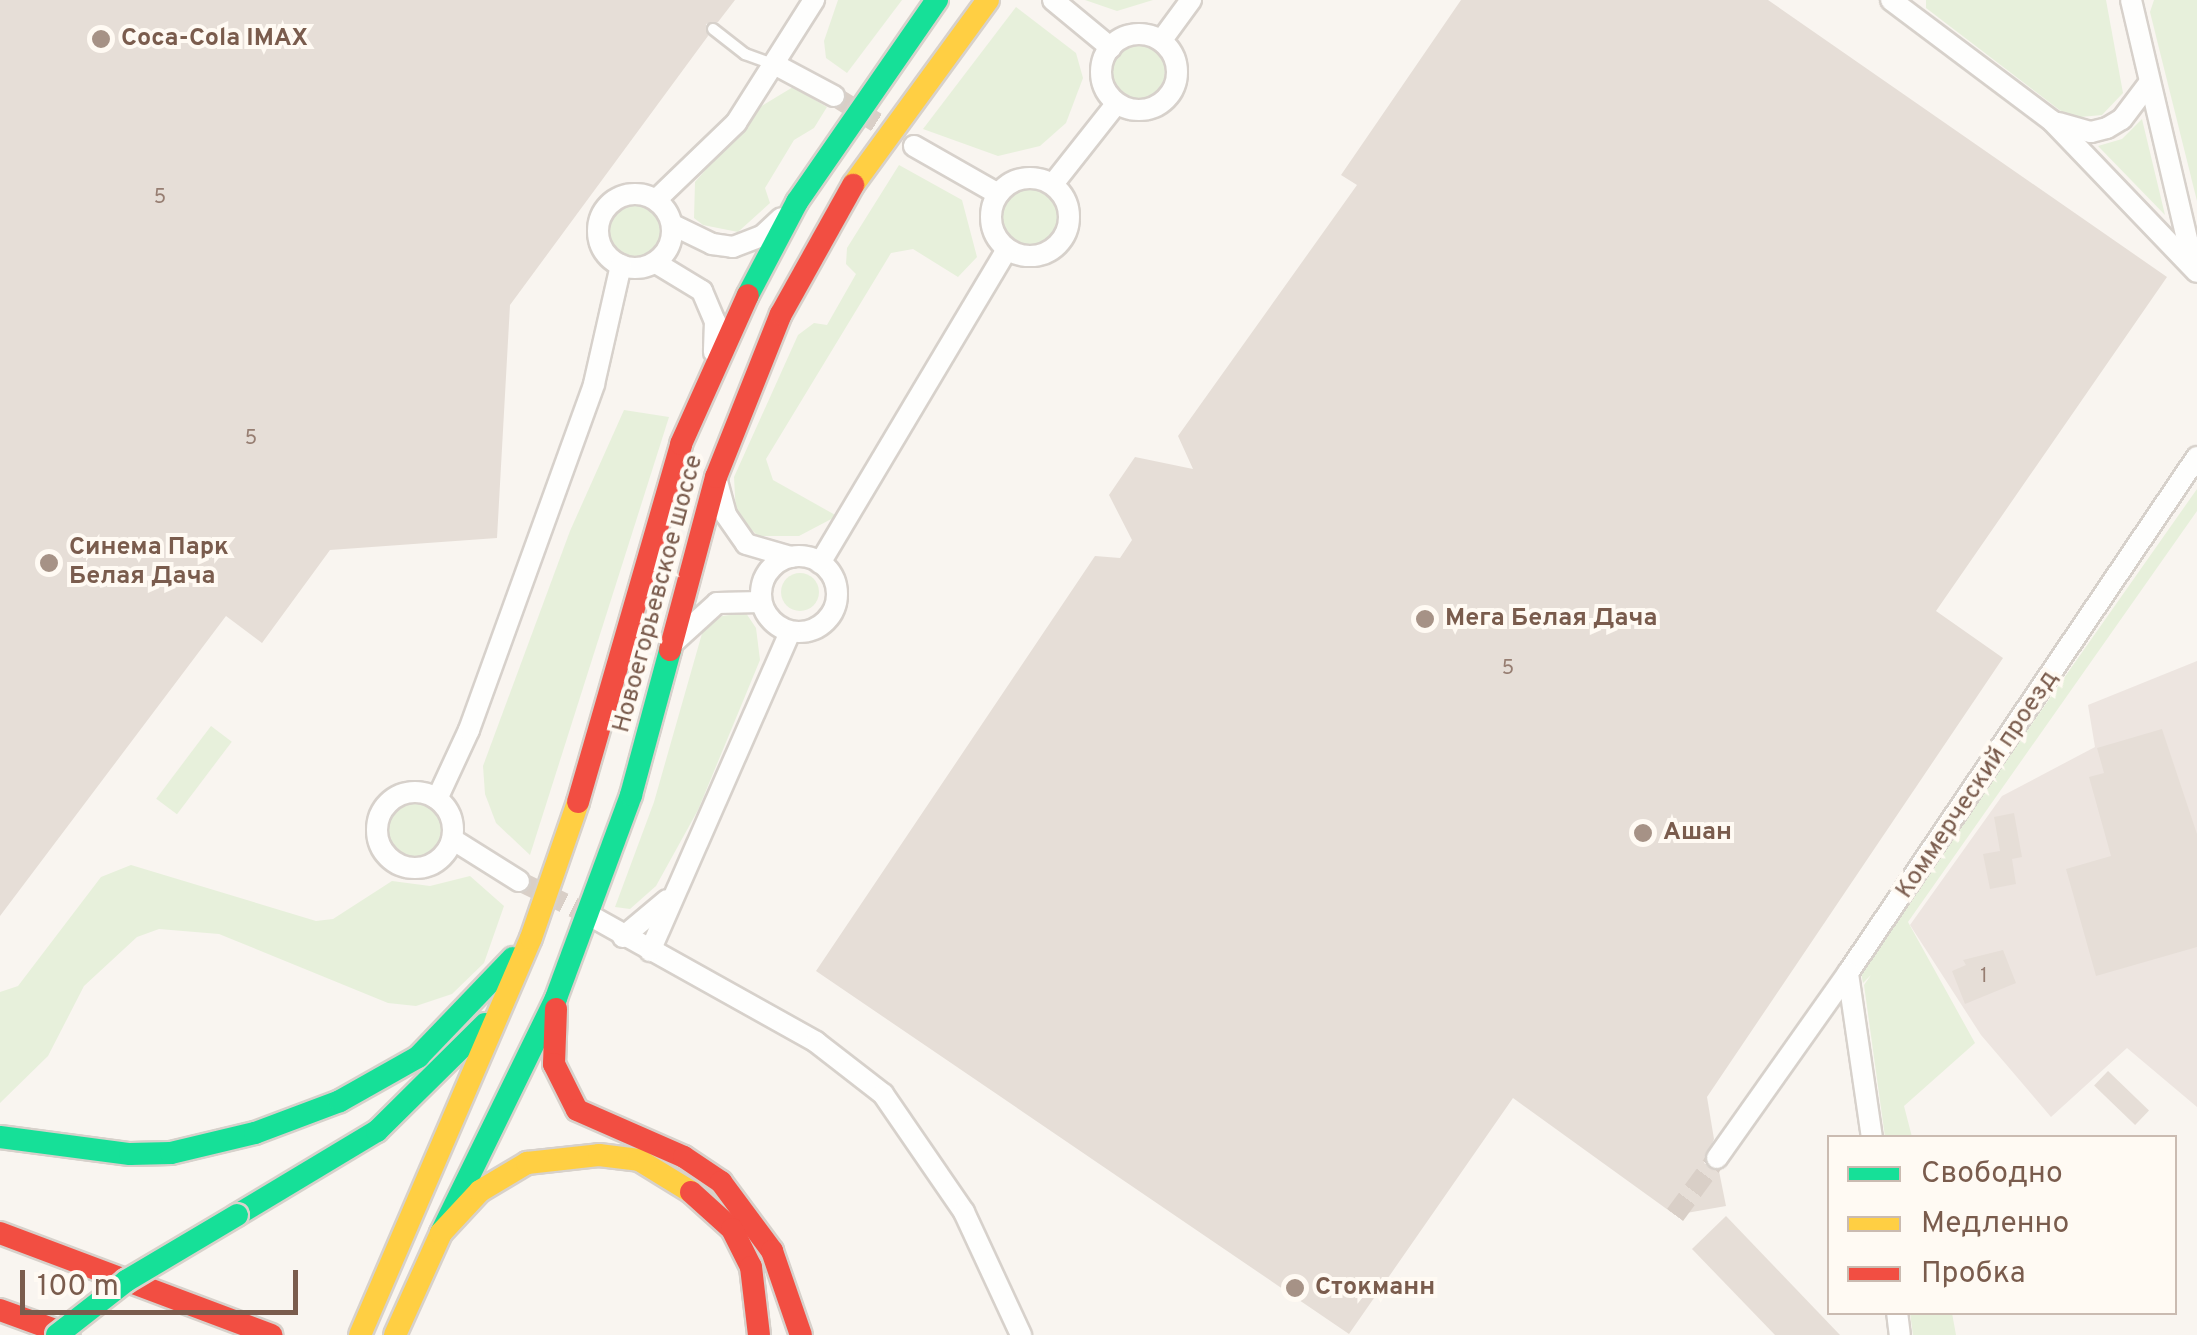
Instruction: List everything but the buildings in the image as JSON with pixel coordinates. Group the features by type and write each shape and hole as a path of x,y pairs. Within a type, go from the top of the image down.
{"main road":[{"name":"Новоегорьевское шоссе","path":"360,1335 531,938 588,773 681,444 714,358 797,202 936,0"},
{"name":"Новоегорьевское шоссе","path":"395,1335 440,1233 556,998 631,796 716,477 781,314 849,191 988,0"},
{"path":"0,1137 130,1154 171,1153 255,1133 340,1100 418,1057 531,938"},
{"path":"556,998 554,1064 577,1110 684,1157 722,1182 772,1251 801,1335"},
{"path":"57,1335 126,1282 377,1130 413,1102 500,1009"},
{"path":"440,1233 480,1191 527,1163 560,1156 639,1160 675,1178 732,1229 751,1266 759,1335"},
{"path":"0,1234 272,1335"},
{"path":"0,1310 69,1335"}],"street":[{"path":"657,200 728,133 814,0"},
{"path":"1053,0 1110,48"},
{"path":"1161,41 1191,0"},
{"path":"1892,0 1912,7 2052,120 2195,268"},
{"path":"2131,0 2195,268"},
{"path":"1134,34 1161,41 1176,63 1173,90 1142,110 1117,103 1102,77 1110,48 1134,34"},
{"path":"774,64 834,96"},
{"path":"2052,120 2079,130 2107,128 2122,120 2150,82"},
{"path":"1053,184 1117,103"},
{"path":"914,146 998,194"},
{"path":"1024,178 1053,184 1070,211 1062,241 1036,256 1007,249 991,223 998,194 1024,178"},
{"path":"620,266 598,238 605,208 628,193 657,200 673,224 712,244 733,246 762,236 797,202"},
{"path":"656,263 672,239 673,224"},
{"path":"820,563 1007,249"},
{"path":"620,266 656,263 702,291 715,321 714,358"},
{"path":"437,799 469,730 594,384 620,266"},
{"name":"Коммерческий проезд","path":"1717,1158 1848,973 2197,457"},
{"path":"716,477 733,530 746,544 820,563 836,586 832,612 822,625 790,632 767,615 761,602 767,573 791,557"},
{"path":"674,642 717,603 761,602"},
{"path":"650,952 790,632"},
{"path":"411,792 437,799 448,810 452,839 446,853 420,868 390,860 381,848 379,818 386,805 411,792"},
{"path":"452,839 519,881"},
{"path":"623,937 676,889"},
{"path":"590,915 623,937 816,1042 883,1094 964,1212 1020,1335"},
{"path":"1848,973 1872,1135"},
{"path":"999,1335 1003,1298"}],"lane":[{"path":"714,29 745,54 774,64"}],"shaded area":[{"path":"2197,661 2197,1107 2127,1048 2051,1117 1981,1035 1910,925 2002,796 2095,747 2088,705"}],"green space":[{"path":"838,0 902,0 847,73 826,58 824,41"},
{"path":"1085,0 1153,0 1117,11"},
{"path":"1926,0 2106,0 2123,93 2102,115 2070,118 1926,8"},
{"path":"2154,0 2197,0 2197,201 2150,12"},
{"path":"1016,7 1076,53 1083,78 1066,123 1040,146 998,156 923,129"},
{"path":"1138,45 1157,53 1165,72 1157,91 1138,99 1119,91 1111,72 1119,53"},
{"path":"793,87 827,107 814,128 794,140 765,188 770,203 738,232 703,225 694,218 695,182 760,107"},
{"path":"2142,119 2165,215 2098,146 2122,139"},
{"path":"899,165 962,200 977,257 958,277 913,249 891,253 766,459 773,480 837,516 799,536 758,536 736,515 734,477 798,335 814,323 827,325 856,274 846,264 847,248"},
{"path":"1030,186 1051,195 1060,216 1051,237 1030,246 1009,237 1000,216 1009,195"},
{"path":"636,201 657,209 665,230 657,251 636,259 615,251 607,230 615,209"},
{"path":"624,410 669,417 530,855 496,823 485,794 483,766 570,531"},
{"path":"2197,489 2197,511 1908,922 1975,1043 1904,1106 1911,1135 1885,1135 1864,985 1871,975 1863,983 1860,968"},
{"path":"800,573 814,578 819,592 814,606 800,611 786,606 781,592 786,578"},
{"path":"746,613 756,628 760,660 698,810 656,886 630,909 615,907 654,802 703,630 722,616"},
{"path":"211,726 232,742 177,814 156,799"},
{"path":"416,800 436,809 445,829 436,849 416,858 396,849 387,829 396,809"},
{"path":"131,865 316,921 333,919 392,881 430,886 470,876 504,906 484,963 452,994 416,1006 388,1003 219,934 159,929 137,937 84,986 48,1056 0,1103 0,992 18,986 101,877"},
{"path":"1910,1315 1952,1315 1956,1335 1913,1335"}],"tunnel":[{"path":"834,96 914,146"},
{"path":"519,881 589,915"},
{"path":"1675,1215 1717,1158"}],"traffic: fast":[{"path":"748,295 797,202 937,0"},
{"path":"441,1233 556,998 631,795 670,650"},
{"path":"0,1137 130,1154 171,1153 255,1133 340,1101 418,1057 513,958"},
{"path":"237,1215 377,1131 485,1024"},
{"path":"57,1335 126,1281 237,1215"}],"traffic: slow":[{"path":"853,185 988,0"},
{"path":"360,1335 531,938 578,802"},
{"path":"395,1335 441,1233 480,1191 527,1163 599,1155 639,1160 691,1192"}],"traffic: jam":[{"path":"670,650 716,477 781,314 853,185"},
{"path":"578,802 681,444 748,295"},
{"path":"556,1009 554,1064 577,1110 684,1157 721,1182 772,1251 801,1335"},
{"path":"691,1192 732,1229 751,1267 759,1335"},
{"path":"0,1233 272,1335"},
{"path":"0,1310 69,1335"}],"place":[{"name":"Coca-Cola IMAX","path":"101,39"},
{"name":"Синема Парк Белая Дача","path":"49,563"},
{"name":"Мега Белая Дача","path":"1425,619"},
{"name":"Ашан","path":"1643,833"},
{"name":"Стокманн","path":"1295,1288"}]}
